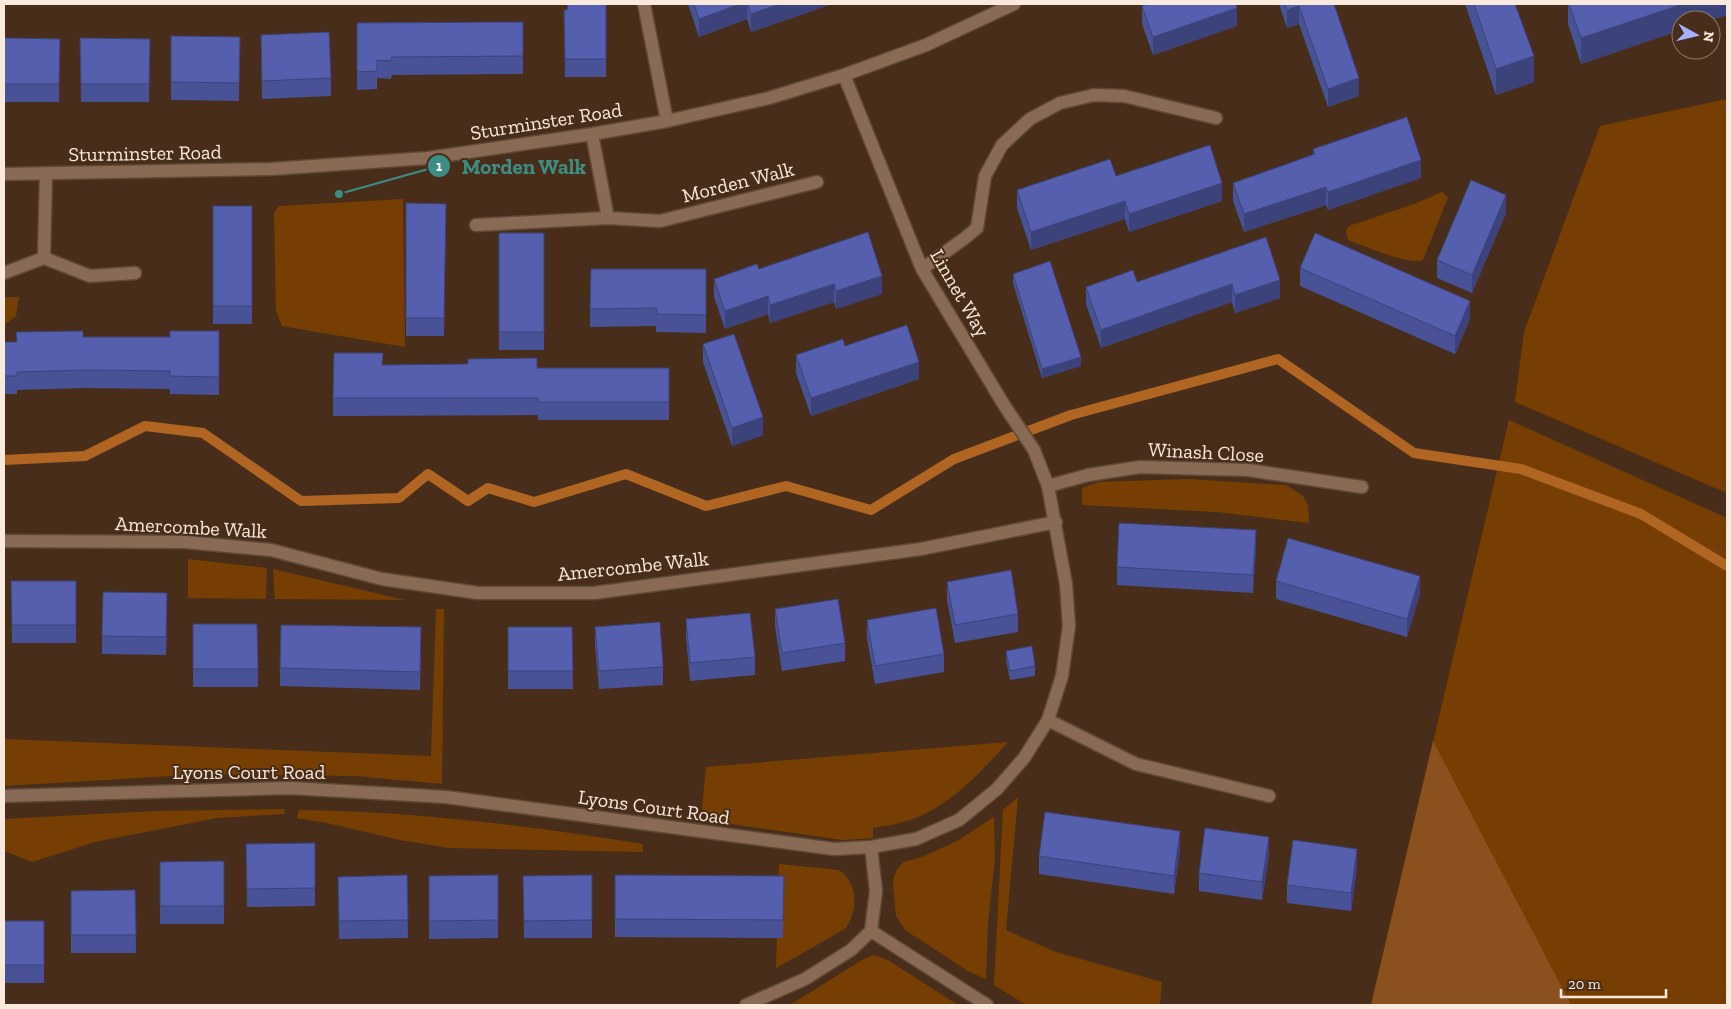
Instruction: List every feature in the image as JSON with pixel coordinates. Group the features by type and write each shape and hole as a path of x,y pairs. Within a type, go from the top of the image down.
{"street":[{"path":"644,4 667,121"},
{"name":"Sturminster Road","path":"4,174 271,169 354,164 428,158 592,134 667,121 769,98 844,75 926,45 1011,4"},
{"name":"Linnet Way","path":"844,75 922,269 1004,405 1034,450 1048,486 1056,522"},
{"path":"922,269 977,228 985,176 1002,145 1030,119 1052,107 1094,95 1124,96 1216,118"},
{"path":"592,134 608,218"},
{"path":"44,258 46,174"},
{"name":"Morden Walk","path":"476,225 608,218 660,221 817,182"},
{"path":"4,273 44,258 90,276 135,273"},
{"name":"Winash Close","path":"1048,486 1088,475 1140,467 1248,470 1362,487"},
{"name":"Amercombe Walk","path":"4,541 185,542 271,550 382,579 478,593 594,593 921,549 1056,522"},
{"name":"Lyons Court Road","path":"4,796 290,788 446,797 834,850 871,847 916,839 959,820 997,789 1024,758 1048,720 1062,676 1069,626 1066,584 1056,522"},
{"path":"1048,720 1136,764 1269,796"},
{"path":"746,1005 805,979 851,950 871,931 876,891 871,847"},
{"path":"871,931 987,1005"}],"shaded area":[{"path":"1727,99 1727,493 1515,402 1524,332 1600,126"},
{"path":"1442,192 1448,197 1423,260 1407,260 1348,240 1346,231 1349,226 1417,203"},
{"path":"403,199 405,347 282,326 276,310 274,213 279,206"},
{"path":"4,297 19,297 16,316 4,325"},
{"path":"1509,420 1727,518 1727,1005 1371,1005"},
{"path":"1188,479 1286,485 1303,496 1308,505 1309,523 1216,512 1082,505 1082,488 1099,482"},
{"path":"188,559 267,568 266,599 188,598"},
{"path":"273,569 405,600 275,599"},
{"path":"436,609 444,609 442,784 355,776 206,774 4,786 4,739 431,756"},
{"path":"1433,741 1571,1005 1371,1005"},
{"path":"1008,742 961,790 947,800 919,817 873,828 873,838 843,840 716,822 707,818 702,808 706,767"},
{"path":"1018,797 1006,930 1056,952 1162,982 1160,1005 1026,1005 994,985 1003,810"},
{"path":"285,809 284,814 217,818 95,842 32,862 4,851 4,819 155,811"},
{"path":"299,810 428,816 557,831 643,844 643,852 449,848 400,840 297,818"},
{"path":"994,817 995,858 988,923 986,979 968,971 905,930 896,916 893,886 894,876 904,862 922,857 957,841"},
{"path":"779,864 839,870 850,882 853,890 854,906 845,929 776,968"},
{"path":"874,955 888,960 958,1005 790,1005 862,960"}],"building":[{"path":"568,4 606,4 606,59 565,59 564,10 567,10"},
{"path":"694,4 740,4 699,19"},
{"path":"748,4 780,4 751,14"},
{"path":"1148,4 1236,4 1237,8 1153,37 1142,6"},
{"path":"1285,4 1334,4 1359,78 1328,89 1299,6 1287,10"},
{"path":"1474,4 1515,4 1534,56 1496,69"},
{"path":"1569,4 1683,4 1581,38"},
{"path":"523,22 523,56 392,57 391,61 377,60 377,71 357,72 357,23"},
{"path":"329,32 331,78 262,81 261,35"},
{"path":"171,36 240,37 239,83 171,82"},
{"path":"4,38 60,39 59,84 4,84"},
{"path":"80,38 150,39 149,84 81,84"},
{"path":"1407,117 1421,160 1328,192 1326,187 1244,214 1233,183 1315,154 1313,149"},
{"path":"1210,145 1222,183 1129,214 1125,201 1031,232 1017,190 1110,159 1116,176"},
{"path":"1471,180 1506,195 1472,275 1437,260"},
{"path":"406,203 446,204 444,318 406,318"},
{"path":"213,206 252,206 252,306 213,306"},
{"path":"868,232 882,276 836,291 834,284 770,305 768,296 725,311 714,279 757,264 759,269"},
{"path":"499,233 544,233 544,332 499,332"},
{"path":"1315,233 1470,301 1455,336 1300,268"},
{"path":"1266,237 1280,280 1235,295 1232,284 1101,330 1086,287 1133,270 1137,282"},
{"path":"1050,261 1081,357 1042,369 1013,274"},
{"path":"591,269 706,269 706,315 656,314 657,308 590,309"},
{"path":"907,325 919,362 811,398 796,355 843,339 845,346"},
{"path":"83,331 83,337 170,337 170,331 219,331 219,377 170,376 170,371 84,370 17,372 17,376 4,376 4,342 17,342 16,332"},
{"path":"734,334 763,417 732,428 703,344"},
{"path":"334,353 383,353 382,365 468,364 468,359 537,358 537,368 669,368 669,402 538,402 538,398 333,398"},
{"path":"1119,523 1256,530 1253,575 1117,567"},
{"path":"1288,538 1420,576 1407,619 1276,581"},
{"path":"1011,570 1018,614 955,625 947,582"},
{"path":"11,581 76,581 76,625 12,625"},
{"path":"103,592 167,593 166,637 102,636"},
{"path":"838,599 845,643 782,653 775,609"},
{"path":"936,608 944,654 875,666 867,620"},
{"path":"750,613 755,657 690,663 686,619"},
{"path":"660,622 663,667 599,671 595,627"},
{"path":"193,624 257,624 258,669 193,669"},
{"path":"281,625 421,627 420,672 280,668"},
{"path":"508,627 572,627 573,671 508,671"},
{"path":"1032,646 1035,666 1010,671 1006,651"},
{"path":"1045,812 1180,831 1174,876 1039,856"},
{"path":"1205,828 1269,837 1262,882 1199,873"},
{"path":"1293,840 1357,849 1351,893 1287,885"},
{"path":"315,843 315,888 247,889 246,844"},
{"path":"224,861 224,906 160,906 160,862"},
{"path":"407,875 408,920 339,921 338,877"},
{"path":"498,875 498,920 429,921 429,876"},
{"path":"592,875 592,920 524,921 523,876"},
{"path":"615,875 784,876 783,920 615,919"},
{"path":"135,890 136,935 71,935 71,891"},
{"path":"4,921 44,921 44,965 4,965"}],"waterway":[{"path":"4,460 85,456 145,426 203,433 301,501 399,498 428,474 468,501 488,488 534,502 626,474 706,506 786,486 871,510 954,459 1071,415 1278,359 1414,453 1521,469 1641,514 1727,566"}],"place":[{"name":"Morden Walk","path":"339,194"}]}
